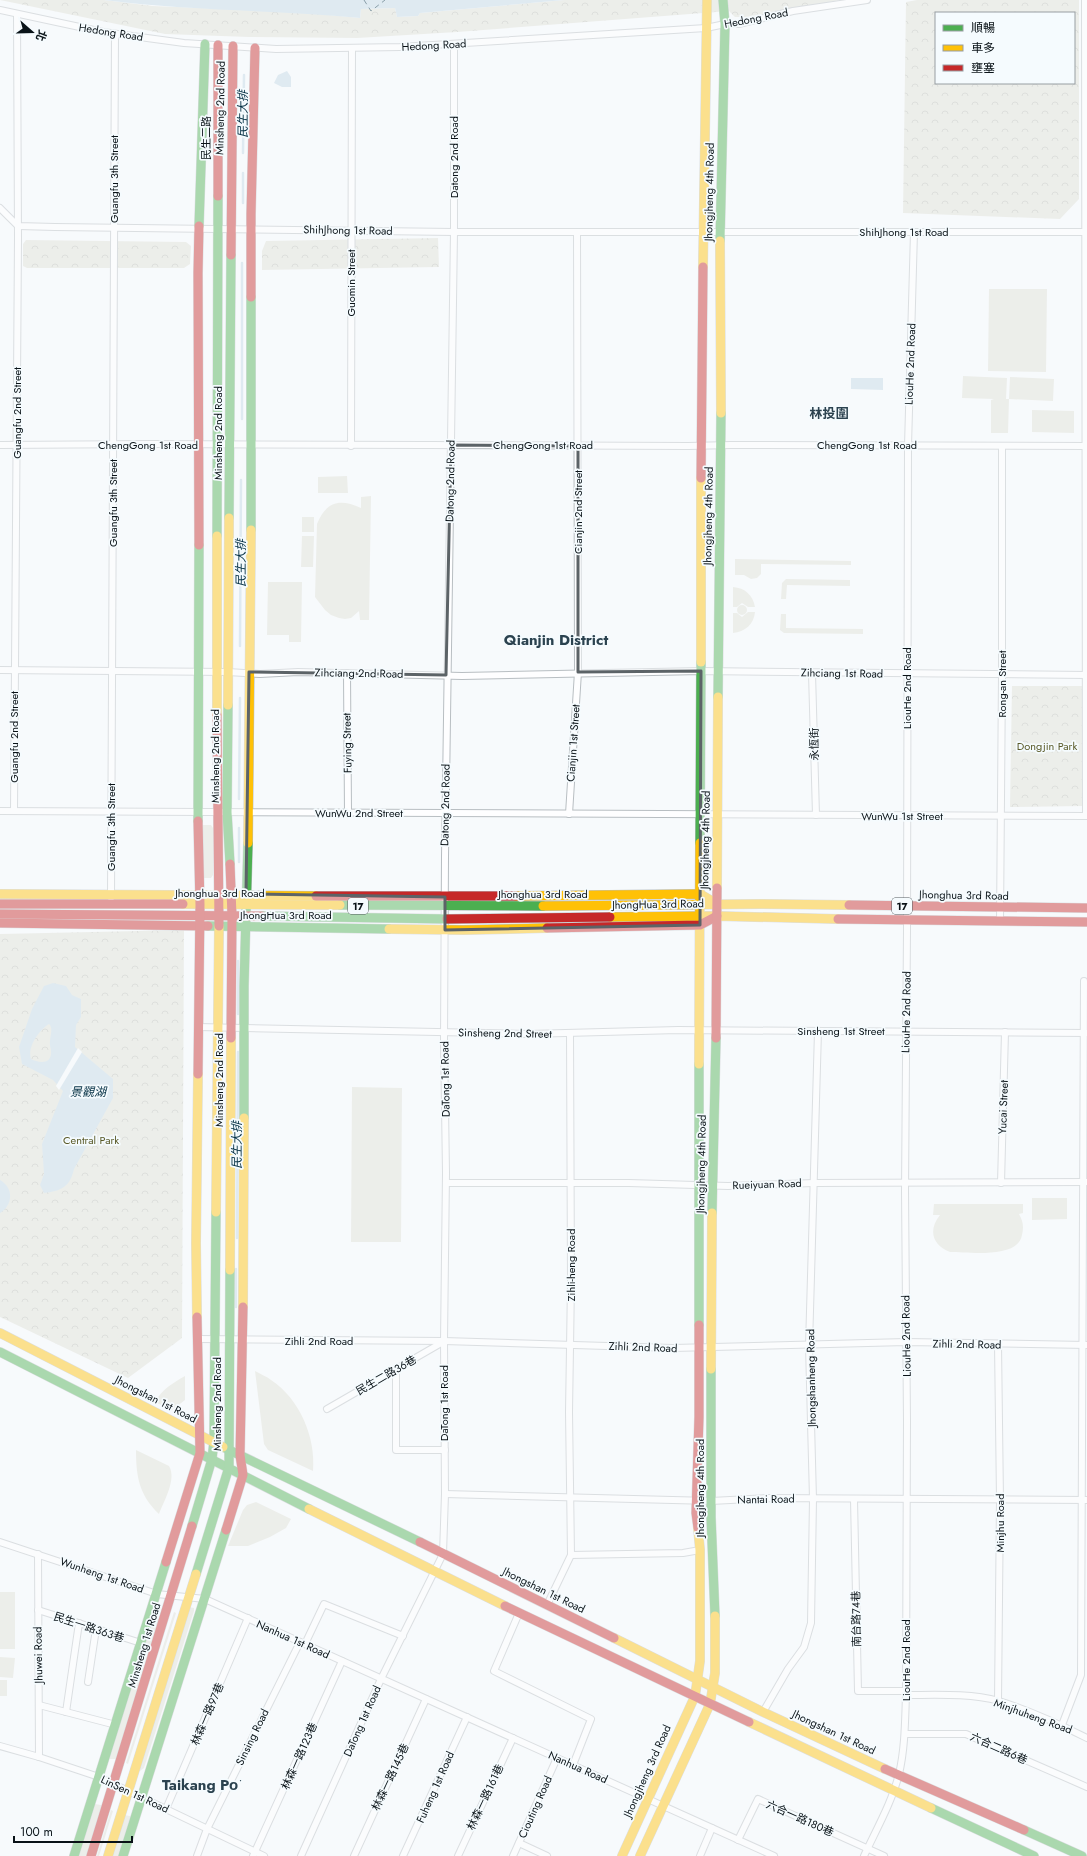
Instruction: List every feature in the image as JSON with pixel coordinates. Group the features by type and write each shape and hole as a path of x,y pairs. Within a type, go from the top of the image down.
{"main road":[{"name":"Jhongjheng 4th Road","path":"695,1696 700,1662 700,1550 696,1500 700,1417 698,1185 701,446 707,0"},
{"name":"Jhongjheng 4th Road","path":"710,1704 715,1673 712,1501 712,1185 716,1031 721,445 720,232 726,24 724,0"},
{"name":"Minsheng 1st Road","path":"74,1856 200,1453 199,1340 196,1252 200,927 198,812 200,671 199,230 205,44"},
{"name":"民生二路","path":"218,45 218,230"},
{"name":"Minsheng 2nd Road","path":"214,1441 219,894 228,672 232,46"},
{"path":"123,1856 243,1475 240,1455 243,1340 244,1027 249,812 252,230 255,48"},
{"name":"Minsheng 2nd Road","path":"218,230 217,672 222,812 232,894 229,1467"},
{"name":"JhongHua 3rd Road","path":"0,894 246,894 445,897 700,894 716,904"},
{"name":"Jhonghua 3rd Road","path":"0,904 247,904 445,907 716,904 1087,908"},
{"name":"JhongHua 3rd Road","path":"0,914 110,919 200,927 445,930 700,920 717,916"},
{"name":"JhongHua 3rd Road","path":"0,923 200,916 700,920"},
{"name":"Jhonghua 3rd Road","path":"717,916 907,921 1087,922"},
{"name":"Jhongshan 1st Road","path":"0,1333 240,1455 763,1712 899,1775 1082,1856"},
{"path":"0,1352 434,1572 710,1704 1034,1856"},
{"name":"Minsheng 1st Road","path":"91,1856 172,1594 212,1459 214,1441"},
{"path":"108,1856 229,1467"},
{"name":"Jhongjheng 3rd Road","path":"622,1856 695,1696"},
{"path":"640,1856 710,1704"}],"street":[{"name":"Hedong Road","path":"0,10 17,15 115,34 205,44 255,48 352,48 454,44 706,28 726,24 739,24 792,11 867,0"},
{"path":"1085,0 1087,816"},
{"name":"Guangfu 2nd Street","path":"14,811 18,226 17,15"},
{"name":"Guangfu 3th Street","path":"110,919 115,34"},
{"name":"Datong 2nd Road","path":"445,919 446,675 454,232 454,44"},
{"name":"Guomin Street","path":"351,446 352,48"},
{"path":"0,208 18,226"},
{"name":"ShihJhong 1st Road","path":"18,226 199,230 454,232 1086,232"},
{"name":"Cianjin 2nd Street","path":"577,232 578,672"},
{"name":"LiouHe 2nd Road","path":"864,1856 894,1791 899,1775 905,1734 905,1183 908,816 908,446 914,232"},
{"name":"ChengGong 1st Road","path":"0,445 1086,446"},
{"name":"Rong-an Street","path":"1000,922 1002,446"},
{"name":"Zihciang 2nd Road","path":"0,670 200,671 249,672 260,674 347,673 446,675 501,675 578,672 718,672"},
{"name":"Cianjin 1st Street","path":"568,814 578,672"},
{"name":"Zihciang 1st Road","path":"718,672 1086,675"},
{"name":"Fuying Street","path":"347,673 348,813"},
{"name":"永恆街","path":"812,673 816,815"},
{"name":"WunWu 2nd Street","path":"0,811 718,815"},
{"name":"WunWu 1st Street","path":"718,815 1087,816"},
{"name":"DaTong 1st Road","path":"301,1856 381,1678 443,1554 445,1494 444,1341 446,1183 444,1033 445,919"},
{"path":"1062,1725 1081,1675 1084,1500 1084,982"},
{"name":"Sinsheng 2nd Street","path":"198,1027 444,1033 570,1034 699,1030 716,1031"},
{"name":"Sinsheng 1st Street","path":"716,1031 1085,1033"},
{"name":"Jhongshanheng Road","path":"763,1712 788,1670 804,1647 811,1623 813,1499 808,1346 818,1031"},
{"name":"Yucai Street","path":"1001,1183 1005,1032"},
{"name":"Zihli-heng Road","path":"570,1034 571,1554"},
{"name":"Rueiyuan Road","path":"446,1183 570,1182 770,1185 814,1183 1085,1182"},
{"name":"Zihli 2nd Road","path":"199,1340 444,1341 699,1348 906,1342 1084,1345"},
{"name":"民生二路36巷","path":"327,1409 444,1341"},
{"name":"Minjhu Road","path":"998,1344 1000,1500 998,1701"},
{"path":"396,1369 396,1450 445,1450"},
{"name":"Nantai Road","path":"445,1494 712,1501 768,1498 1084,1500"},
{"name":"南台路74巷","path":"854,1499 858,1691 906,1693"},
{"name":"Wunheng 1st Road","path":"0,1542 157,1594 172,1594 205,1599"},
{"path":"547,1605 571,1554 683,1552 700,1550"},
{"name":"Jhuwei Road","path":"38,1554 39,1757"},
{"name":"Nanhua 1st Road","path":"205,1599 381,1678"},
{"name":"Sinsing Road","path":"197,1856 207,1829 302,1643 324,1604 403,1636"},
{"name":"民生一路363巷","path":"38,1610 141,1643"},
{"path":"519,1613 494,1670 591,1719 573,1765"},
{"name":"林森一路97巷","path":"166,1809 248,1618"},
{"path":"66,1712 79,1623"},
{"path":"88,1682 96,1629"},
{"name":"林森一路123巷","path":"254,1854 342,1661"},
{"name":"Nanhua Road","path":"381,1678 774,1856"},
{"name":"Minjhuheng Road","path":"906,1693 959,1696 998,1701 1062,1725 1087,1738"},
{"name":"林森一路145巷","path":"354,1856 426,1699"},
{"path":"39,1705 116,1725"},
{"name":"Fuheng 1st Road","path":"404,1856 467,1717"},
{"name":"六合二路6巷","path":"905,1734 966,1734 1087,1787"},
{"name":"林森一路161巷","path":"458,1856 513,1738"},
{"name":"LinSen 1st Road","path":"0,1746 99,1777 207,1829 254,1854 264,1856"},
{"name":"Ciouting Road","path":"513,1856 557,1758"},
{"name":"六合一路180巷","path":"738,1840 758,1799 884,1856"},
{"path":"700,1856 712,1828"},
{"path":"519,1843 547,1856"},
{"path":"755,1856 758,1849"}],"highlighted area":[{"path":"451,445 578,446 578,672 701,671 700,925 445,930 445,897 246,894 249,672 446,675"}],"green space":[{"path":"0,0 104,0 153,6 300,12 360,18 361,9 395,8 397,17 418,16 420,13 564,0 840,0 746,17 735,17 729,11 457,32 357,38 249,37 165,34"},
{"path":"917,0 1079,0 1079,199 1060,219 903,213 906,2"},
{"path":"438,238 439,267 262,270 262,251 266,241"},
{"path":"26,240 186,242 191,246 190,264 184,268 27,268 23,266 23,244"},
{"path":"989,289 1047,289 1046,372 988,371"},
{"path":"963,376 1007,378 1006,399 1009,399 1008,433 991,433 991,400 994,399 962,398"},
{"path":"1010,377 1054,379 1053,401 1009,399"},
{"path":"1032,410 1074,411 1074,433 1032,432"},
{"path":"347,476 348,493 318,493 318,477"},
{"path":"371,496 369,620 360,620 359,611 351,618 339,618 331,615 325,610 315,597 317,524 325,511 334,504 346,503 361,508 361,497"},
{"path":"302,517 314,517 314,532 302,532"},
{"path":"302,536 314,536 313,567 301,567"},
{"path":"735,559 851,561 851,565 761,564 761,574 757,578 751,579 744,575 735,575"},
{"path":"786,579 850,580 850,586 787,585 786,599 781,599 782,583"},
{"path":"268,582 302,582 301,642 289,642 289,635 267,635"},
{"path":"733,587 748,593 755,607 748,607 742,603 737,607 733,607"},
{"path":"740,605 744,605 746,606 746,614 740,615 737,612 737,608"},
{"path":"748,612 755,612 751,624 741,631 733,633 733,613 737,613 742,617"},
{"path":"781,614 786,614 786,628 863,629 863,634 784,633 780,630"},
{"name":"Dongjin Park","path":"1012,686 1084,686 1083,806 1010,807"},
{"path":"203,825 211,825 213,828 213,875 211,878 204,878 203,875"},
{"name":"Central Park","path":"184,930 182,1338 128,1378 0,1317 0,934"},
{"path":"352,1087 402,1088 401,1242 351,1242"},
{"path":"1032,1198 1067,1198 1067,1219 1032,1220"},
{"path":"934,1204 1023,1204 1023,1213 1019,1214 1023,1224 1023,1229 1019,1243 1012,1248 1002,1251 980,1253 950,1252 939,1245 934,1236 934,1226 940,1215 933,1215"},
{"path":"255,1371 281,1388 298,1408 309,1433 312,1446 313,1471 268,1450 264,1444"},
{"path":"185,1376 185,1400 172,1410 155,1402 164,1390"},
{"path":"136,1450 169,1466 171,1471 171,1483 159,1514 147,1500 140,1485"},
{"path":"256,1502 291,1519 286,1528 270,1537 248,1546 228,1546 243,1510 247,1505"},
{"path":"0,1592 15,1592 15,1649 0,1649"},
{"path":"189,1607 194,1608 194,1611 144,1768 140,1771 138,1769"},
{"path":"174,1612 176,1613 128,1764 126,1763"},
{"path":"151,1620 158,1620 159,1623 116,1759 110,1759 108,1758"},
{"path":"0,1657 15,1658 13,1678 0,1677"},
{"path":"0,1680 7,1680 7,1696 0,1696"},
{"path":"95,1804 101,1805 103,1808 88,1856 77,1856 92,1806"},
{"path":"111,1810 113,1811 99,1856 97,1856"},
{"path":"124,1815 130,1816 130,1819 118,1856 110,1856"}],"water":[{"path":"104,0 564,0 420,13 418,16 397,17 395,8 361,9 360,18 136,4"},
{"path":"287,71 291,77 291,87 282,87 274,83 278,75"},
{"path":"851,378 883,378 883,390 851,389"},
{"name":"景觀湖","path":"53,983 66,986 72,995 81,999 81,1017 76,1025 75,1047 113,1079 113,1098 74,1169 70,1180 60,1189 44,1193 40,1185 44,1174 42,1144 63,1091 53,1080 22,1064 19,1047 32,1009 44,986","holes":["49,1024 51,1056 44,1062 31,1059 30,1054 32,1044 41,1030"]},
{"path":"0,1180 8,1187 10,1196 7,1206 0,1213"}],"pier":[{"path":"78,1048 82,1052 59,1090 56,1086"}],"waterway":[{"name":"民生大排","path":"243,153 244,75"},
{"name":"民生大排","path":"243,173 243,203"},
{"name":"民生大排","path":"242,263 242,419"},
{"name":"民生大排","path":"240,646 241,480"},
{"name":"民生大排","path":"239,799 240,698"},
{"name":"民生大排","path":"239,828 239,862"},
{"name":"民生大排","path":"238,961 238,1014"},
{"name":"民生大排","path":"237,1238 238,1052"},
{"name":"民生大排","path":"236,1269 236,1307"}],"ferry route":[{"path":"364,0 371,11 385,0"}],"traffic: fast":[{"path":"720,241 725,24 723,0"},
{"path":"199,226 205,44"},
{"path":"217,536 218,196"},
{"path":"229,518 231,255"},
{"path":"251,297 251,530"},
{"path":"718,697 721,413"},
{"path":"198,821 199,545"},
{"path":"700,843 701,662"},
{"path":"228,705 227,812 230,864"},
{"path":"244,1118 244,986 248,843"},
{"path":"340,905 543,906"},
{"path":"262,916 447,919"},
{"path":"208,926 389,929"},
{"path":"712,1213 716,1038"},
{"path":"699,1064 699,1325"},
{"path":"192,1526 212,1459 214,1441 216,1212"},
{"path":"196,1574 229,1467 230,1270"},
{"path":"0,1352 309,1509"},
{"path":"711,1369 711,1517 715,1616"},
{"path":"223,1447 420,1542"},
{"path":"123,1856 226,1530"},
{"path":"74,1856 166,1562"},
{"path":"931,1808 1034,1856"},
{"path":"1024,1830 1082,1856"}],"traffic: slow":[{"path":"703,267 707,0"},
{"path":"720,241 721,413"},
{"path":"701,478 701,662"},
{"path":"228,705 229,518"},
{"path":"248,843 251,530"},
{"path":"217,536 217,715"},
{"path":"717,888 718,697"},
{"path":"699,1064 700,843"},
{"path":"0,894 316,896"},
{"path":"516,896 700,894 717,904"},
{"path":"183,904 340,905"},
{"path":"543,906 761,904 849,905"},
{"path":"610,917 717,916 838,919"},
{"path":"216,1212 219,926"},
{"path":"389,929 463,930 547,928"},
{"path":"230,1270 231,1038"},
{"path":"197,1317 196,1243 198,1074"},
{"path":"243,1307 244,1118"},
{"path":"711,1369 712,1213"},
{"path":"0,1333 223,1447"},
{"path":"309,1509 505,1606"},
{"path":"622,1856 695,1696 700,1661 700,1550 698,1528"},
{"path":"108,1856 196,1574"},
{"path":"640,1856 710,1704 715,1673 715,1616"},
{"path":"614,1638 763,1712 885,1769"},
{"path":"749,1722 931,1808"}],"traffic: jam":[{"path":"218,45 218,196"},
{"path":"231,255 233,46"},
{"path":"251,297 251,214 255,48"},
{"path":"199,226 199,545"},
{"path":"701,478 703,267"},
{"path":"217,715 219,926"},
{"path":"198,821 200,905 198,1074"},
{"path":"230,864 232,916 231,1038"},
{"path":"716,1038 717,888"},
{"path":"316,896 516,896"},
{"path":"0,904 183,904"},
{"path":"849,905 1087,908"},
{"path":"0,914 262,916"},
{"path":"547,928 700,925 717,916"},
{"path":"447,919 610,917"},
{"path":"838,919 1087,922"},
{"path":"0,923 208,926"},
{"path":"226,1530 243,1475 240,1455 243,1307"},
{"path":"166,1562 200,1453 197,1317"},
{"path":"698,1528 696,1513 699,1417 699,1325"},
{"path":"91,1856 192,1526"},
{"path":"420,1542 614,1638"},
{"path":"505,1606 749,1722"},
{"path":"885,1769 1024,1830"}],"district":[{"name":"林投圍","path":"829,413"},
{"name":"Qianjin District","path":"556,640"},
{"name":"Taikang Po͘","path":"200,1785"}]}
